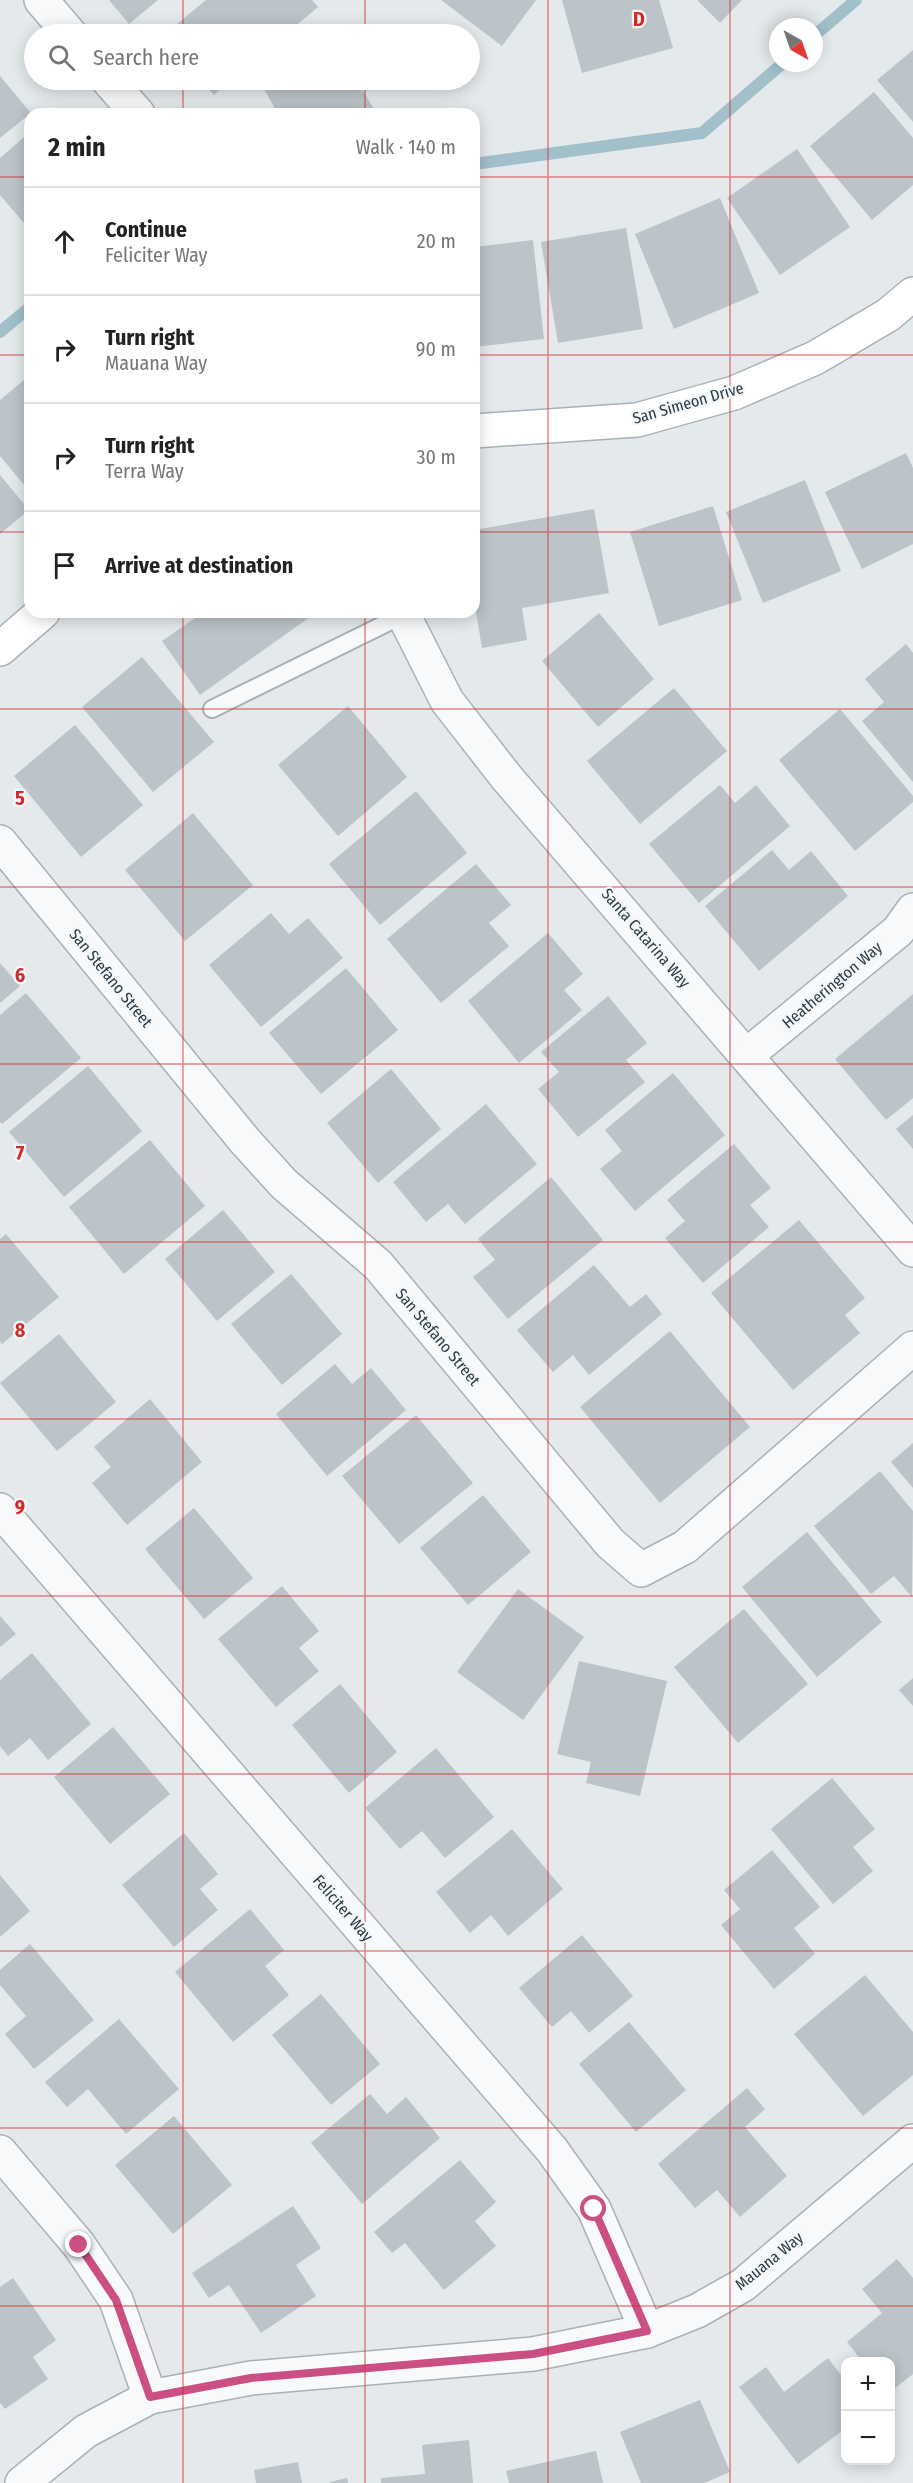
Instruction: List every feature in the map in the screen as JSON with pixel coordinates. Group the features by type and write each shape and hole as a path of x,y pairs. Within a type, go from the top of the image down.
{"street":[{"path":"41,0 61,24"},
{"path":"117,90 133,108"},
{"name":"San Simeon Drive","path":"480,431 637,420 734,393 815,358 888,315 913,294"},
{"path":"0,649 36,618"},
{"name":"Santa Catarina Way","path":"404,618 447,701 507,778 913,1250"},
{"name":"San Stefano Street","path":"0,843 245,1141 284,1184 378,1265 610,1543 641,1570 685,1547 913,1348"},
{"name":"Heatherington Way","path":"747,1055 898,931 913,910"},
{"name":"Feliciter Way","path":"0,1510 552,2150 594,2209 647,2331"},
{"name":"Mauana Way","path":"22,2483 86,2431 150,2397 251,2378 533,2354 647,2331 697,2311 743,2284 913,2140"},
{"path":"0,2152 79,2245 116,2300 150,2397"}],"lane":[{"path":"212,709 394,618"}],"building":[{"path":"109,0 158,0 129,24"},
{"path":"206,0 312,0 318,7 298,24 177,24"},
{"path":"441,0 536,0 502,46 480,29 480,24 473,24"},
{"path":"562,0 659,0 673,48 582,73"},
{"path":"697,0 742,0 720,23"},
{"path":"913,50 913,122 877,80"},
{"path":"0,76 27,108 24,108 24,119 0,138"},
{"path":"209,90 220,90 214,95"},
{"path":"265,90 363,90 373,108 275,108"},
{"path":"874,92 913,138 913,185 872,220 810,146"},
{"path":"24,137 24,223 0,195 0,158"},
{"path":"797,149 850,227 780,275 727,198"},
{"path":"720,198 759,293 674,329 635,234"},
{"path":"626,228 643,329 558,343 541,242"},
{"path":"533,240 544,339 480,346 480,246"},
{"path":"24,380 24,485 0,456 0,400"},
{"path":"906,453 913,468 913,544 862,569 825,492"},
{"path":"0,475 24,504 24,514 0,534"},
{"path":"805,480 841,571 763,603 726,512"},
{"path":"713,506 742,600 659,626 630,532"},
{"path":"594,509 609,593 522,608 527,640 482,648 477,618 480,618 480,529"},
{"path":"599,613 654,679 598,727 542,661"},
{"path":"195,618 309,618 200,695 162,641"},
{"path":"906,644 913,653 913,782 862,721 884,702 865,679"},
{"path":"142,657 214,742 153,792 82,707"},
{"path":"674,688 727,751 640,824 587,761"},
{"path":"348,706 407,777 338,836 278,765"},
{"path":"840,709 913,796 913,802 855,851 779,760"},
{"path":"75,725 143,805 81,857 14,776"},
{"path":"720,785 735,803 756,785 790,826 699,903 649,844"},
{"path":"416,791 467,853 380,925 329,864"},
{"path":"193,813 253,885 185,941 125,870"},
{"path":"772,850 789,870 811,851 848,896 759,971 705,906"},
{"path":"476,864 511,905 489,923 509,946 441,1003 387,939"},
{"path":"271,913 289,934 308,918 343,958 261,1027 209,965"},
{"path":"548,933 583,974 564,990 582,1010 519,1063 468,1001"},
{"path":"0,963 20,986 0,1003"},
{"path":"346,968 398,1030 321,1094 269,1033"},
{"path":"26,993 81,1058 2,1124 0,1122 0,1015"},
{"path":"913,994 913,1098 886,1120 835,1059"},
{"path":"608,996 647,1043 626,1060 645,1082 578,1137 538,1089 559,1072 541,1052"},
{"path":"88,1066 142,1131 64,1197 9,1132"},
{"path":"391,1069 441,1129 378,1183 327,1123"},
{"path":"673,1073 725,1135 635,1211 600,1169 622,1151 605,1130"},
{"path":"486,1104 537,1164 465,1224 448,1204 426,1222 393,1182"},
{"path":"913,1115 913,1149 896,1129"},
{"path":"150,1140 205,1206 124,1274 69,1207"},
{"path":"734,1144 771,1188 750,1205 769,1227 703,1283 665,1238 685,1221 667,1200"},
{"path":"551,1177 603,1240 508,1319 473,1277 495,1260 478,1239"},
{"path":"223,1210 275,1272 217,1321 165,1259"},
{"path":"799,1220 865,1298 845,1315 860,1333 793,1390 711,1293"},
{"path":"6,1234 59,1297 2,1344 0,1341 0,1239"},
{"path":"594,1265 630,1307 646,1294 662,1314 589,1375 573,1355 553,1372 517,1330"},
{"path":"291,1274 342,1334 282,1385 231,1324"},
{"path":"670,1331 750,1427 660,1503 580,1407"},
{"path":"59,1334 116,1402 57,1451 0,1383"},
{"path":"335,1364 352,1384 371,1368 406,1410 327,1476 276,1414"},
{"path":"150,1399 202,1462 127,1525 92,1483 111,1467 94,1447"},
{"path":"416,1415 473,1483 399,1544 342,1476"},
{"path":"913,1443 913,1488 891,1462"},
{"path":"880,1471 913,1511 912,1597 894,1576 871,1594 814,1526"},
{"path":"483,1495 531,1552 468,1605 420,1548"},
{"path":"194,1508 253,1578 204,1619 145,1549"},
{"path":"807,1532 882,1622 817,1677 742,1587"},
{"path":"282,1586 319,1631 299,1648 319,1671 276,1707 218,1639"},
{"path":"518,1589 584,1637 523,1720 457,1672"},
{"path":"744,1609 808,1684 738,1743 674,1667"},
{"path":"0,1616 16,1634 0,1647"},
{"path":"32,1653 91,1724 48,1760 30,1738 8,1756 0,1746 0,1680"},
{"path":"579,1661 667,1681 640,1796 586,1783 591,1762 557,1754"},
{"path":"913,1678 913,1706 899,1690"},
{"path":"340,1684 397,1752 349,1793 292,1725"},
{"path":"113,1727 170,1794 110,1844 54,1777"},
{"path":"436,1748 494,1817 445,1858 422,1831 400,1849 365,1808"},
{"path":"832,1778 875,1829 853,1847 873,1871 833,1904 771,1829"},
{"path":"512,1829 563,1889 508,1936 491,1915 470,1933 436,1892"},
{"path":"184,1833 218,1874 200,1889 218,1910 174,1947 122,1885"},
{"path":"772,1850 820,1907 794,1928 815,1954 774,1989 721,1925 740,1909 724,1890"},
{"path":"0,1875 30,1911 0,1937"},
{"path":"250,1909 284,1950 265,1966 289,1995 233,2042 175,1972"},
{"path":"582,1935 633,1996 589,2033 571,2011 552,2027 519,1988"},
{"path":"30,1944 94,2020 34,2069 5,2034 26,2016 0,1985 0,1970"},
{"path":"865,1975 913,2032 913,2075 863,2116 794,2034"},
{"path":"321,1994 380,2064 331,2105 272,2035"},
{"path":"119,2019 179,2089 126,2134 88,2089 67,2107 45,2082"},
{"path":"629,2022 686,2090 636,2132 579,2064"},
{"path":"747,2088 765,2109 745,2127 787,2176 740,2217 717,2190 695,2208 658,2164"},
{"path":"370,2094 387,2114 406,2097 440,2138 362,2204 311,2143"},
{"path":"174,2116 232,2185 173,2234 115,2165"},
{"path":"460,2160 496,2202 475,2221 496,2246 444,2290 405,2243 392,2253 374,2232"},
{"path":"293,2206 321,2248 296,2265 316,2296 261,2333 229,2285 209,2298 192,2273"},
{"path":"897,2259 913,2278 913,2374 895,2388 895,2357 859,2357 847,2342 882,2313 862,2289"},
{"path":"13,2278 56,2340 33,2357 48,2379 5,2409 0,2403 0,2287"},
{"path":"828,2358 841,2375 841,2432 798,2464 739,2387 766,2367 784,2392"},
{"path":"700,2400 730,2472 704,2483 641,2483 620,2432"},
{"path":"469,2440 473,2483 381,2483 381,2478 425,2474 422,2445"},
{"path":"596,2451 603,2483 509,2483 506,2471"},
{"path":"298,2462 302,2483 256,2483 254,2470"},
{"path":"347,2478 348,2483 330,2483 330,2482"}],"waterway":[{"path":"823,28 856,0"},
{"path":"480,163 702,133 773,72"},
{"path":"0,332 24,312"}],"route":[{"path":"79,2245 116,2300 150,2397 251,2378 533,2354 647,2331 594,2209"}]}
